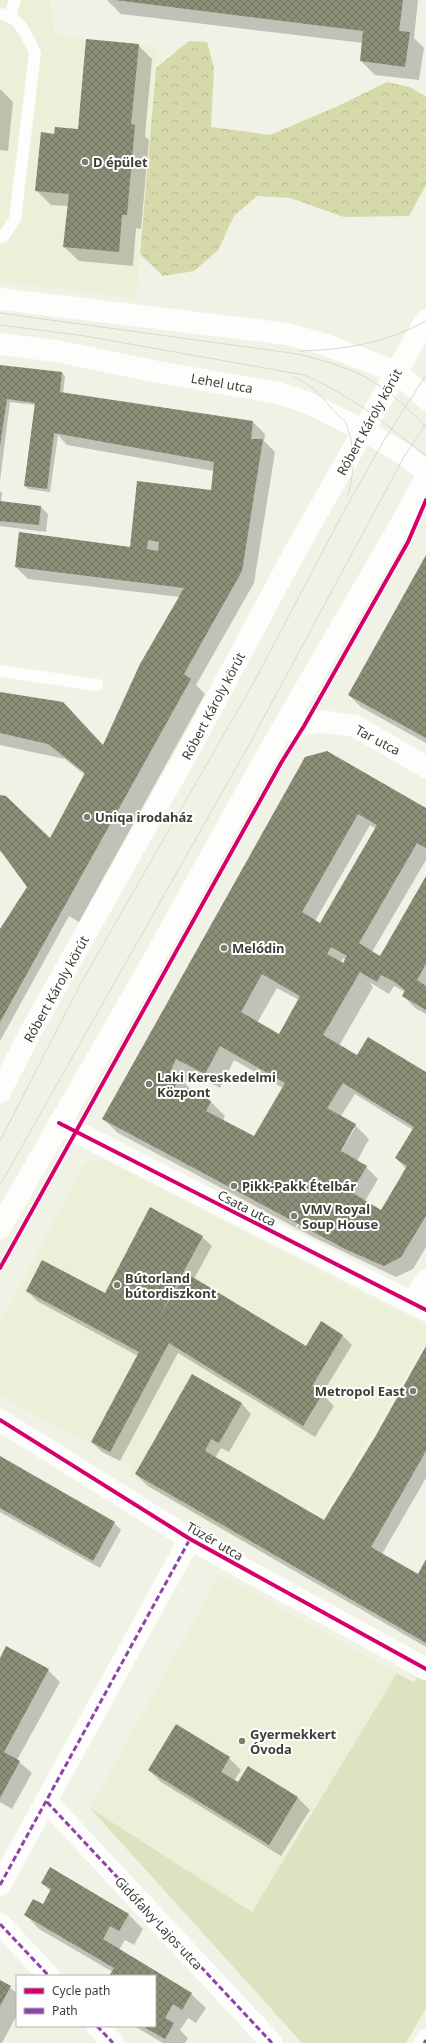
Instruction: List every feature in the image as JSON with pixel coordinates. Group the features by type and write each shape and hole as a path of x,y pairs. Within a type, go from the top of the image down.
{"main road":[{"path":"0,299 288,334 323,344 397,372 426,399"},
{"name":"Róbert Károly körút","path":"1,1090 31,1031 195,739 291,559 426,320"},
{"name":"Lehel utca","path":"0,344 56,351 158,372 278,392 306,402 363,430 405,455 426,471"},
{"path":"0,1228 281,732 402,524 426,477"},
{"name":"Tar utca","path":"281,732 319,721 355,726 426,767"},
{"name":"Csata utca","path":"59,1123 419,1306"},
{"path":"419,1306 426,1280"},
{"name":"Tüzér utca","path":"0,1420 190,1539 426,1670"},
{"path":"0,1886 190,1539"},
{"name":"Gidófalvy Lajos utca","path":"47,1802 272,2043"},
{"path":"0,1924 48,1975"},
{"path":"98,2027 113,2043"}],"lane":[{"path":"0,237 4,237 15,219 35,53 24,30 5,15 15,0"},
{"path":"0,670 97,684"}],"shaded area":[{"path":"0,0 50,0 55,35 157,46 136,299 0,281"},
{"path":"103,1159 426,1326 426,1342 323,1516 307,1507 276,1560 291,1570 129,1476 134,1468 0,1396 0,1324 85,1162"},
{"name":"Gyermekkert Óvoda","path":"220,1574 397,1673 252,1912 90,1808"},
{"path":"397,1673 414,1682 418,1676 426,1680 426,2008 406,2043 302,2043 90,1808 252,1912"}],"green space":[{"path":"189,41 207,42 214,68 211,127 270,135 336,107 387,82 410,87 426,97 426,185 409,216 344,217 290,198 257,196 234,216 218,250 194,271 163,276 140,254 156,68"}],"building":[{"path":"115,0 403,0 399,31 410,32 405,67 360,61 363,31"},
{"name":"D épület","path":"86,39 139,44 131,124 135,125 127,215 122,215 119,252 63,247 69,194 35,191 41,132 54,134 55,127 78,129"},
{"path":"0,365 62,372 60,392 253,421 251,439 263,439 242,571 184,674 191,679 0,1022 0,929 27,887 0,850 0,795 6,796 50,838 85,773 48,744 0,733 0,692 63,702 103,745 140,664 184,588 15,567 19,532 130,547 137,481 211,490 214,462 54,433 47,489 24,486 35,403 7,399 0,446","holes":["148,540 159,542 158,551 147,549"]},
{"path":"0,501 41,506 39,525 0,521"},
{"path":"426,555 426,738 348,695"},
{"path":"327,751 426,808 426,848 417,843 359,943 380,956 426,876 426,964 417,980 426,986 426,1010 402,996 405,990 393,981 381,975 377,982 360,972 323,1035 357,1055 368,1037 426,1072 426,1216 401,1257 384,1266 347,1250 102,1119 305,757","holes":["358,814 377,825 320,923 302,912","331,947 347,956 343,963 327,954","262,974 300,996 279,1034 241,1012","220,1046 285,1083 254,1136 206,1111 211,1101 187,1088 182,1097 172,1092 180,1077 170,1072 176,1059 205,1074","343,1083 414,1127 395,1158 407,1166 381,1210 351,1192 367,1166 341,1151 356,1124 327,1108"]},
{"path":"150,1207 203,1236 159,1317 186,1273 306,1346 321,1321 343,1335 312,1386 323,1393 303,1426 169,1343 110,1452 91,1442 139,1352 26,1291 42,1260 105,1293"},
{"path":"426,1346 426,1451 371,1547 418,1574 426,1559 426,1643 135,1474 192,1374 242,1403 219,1443 211,1439 205,1451 324,1520 375,1437"},
{"path":"0,1456 115,1522 93,1561 0,1508"},
{"path":"6,1646 49,1669 4,1752 20,1761 0,1798 0,1658"},
{"path":"176,1724 230,1757 221,1772 238,1782 248,1766 298,1797 269,1845 148,1770"},
{"path":"50,1867 129,1914 119,1931 110,1926 103,1939 192,1993 182,2010 173,2004 165,2018 174,2023 165,2039 144,2027 156,2027 156,1975 110,1975 114,1968 24,1915 33,1899 43,1904 51,1889 41,1883"},
{"path":"0,1980 11,1986 0,2006"}],"tram line":[{"path":"0,313 298,354 338,365 368,379 396,398 426,427"},
{"path":"299,351 332,349 364,344 396,335 426,321"},
{"path":"0,325 85,336 304,375 337,391 368,411 426,456"},
{"path":"0,1141 81,983 254,682 344,511 383,442 426,375"},
{"path":"294,377 315,390 346,422 351,441 353,459 352,477 348,495"},
{"path":"0,1185 249,745 405,455 426,424"}],"marked path":[{"path":"0,1885 190,1539"},
{"path":"47,1802 272,2043"},
{"path":"0,1924 48,1975"},
{"path":"98,2027 113,2043"}],"cycle path":[{"path":"0,1268 281,763 304,726 408,542 426,500"},
{"path":"59,1123 426,1310"},
{"path":"0,1420 190,1539 426,1669"}],"place":[{"name":"D épület","path":"85,162"},
{"name":"Uniqa irodaház","path":"87,817"},
{"name":"Melódin","path":"224,948"},
{"name":"Laki Kereskedelmi Központ","path":"149,1084"},
{"name":"Pikk-Pakk Ételbár","path":"234,1186"},
{"name":"VMV Royal Soup House","path":"294,1216"},
{"name":"Bútorland bútordiszkont","path":"117,1285"},
{"name":"Metropol East","path":"413,1391"},
{"name":"Gyermekkert Óvoda","path":"242,1741"}]}
